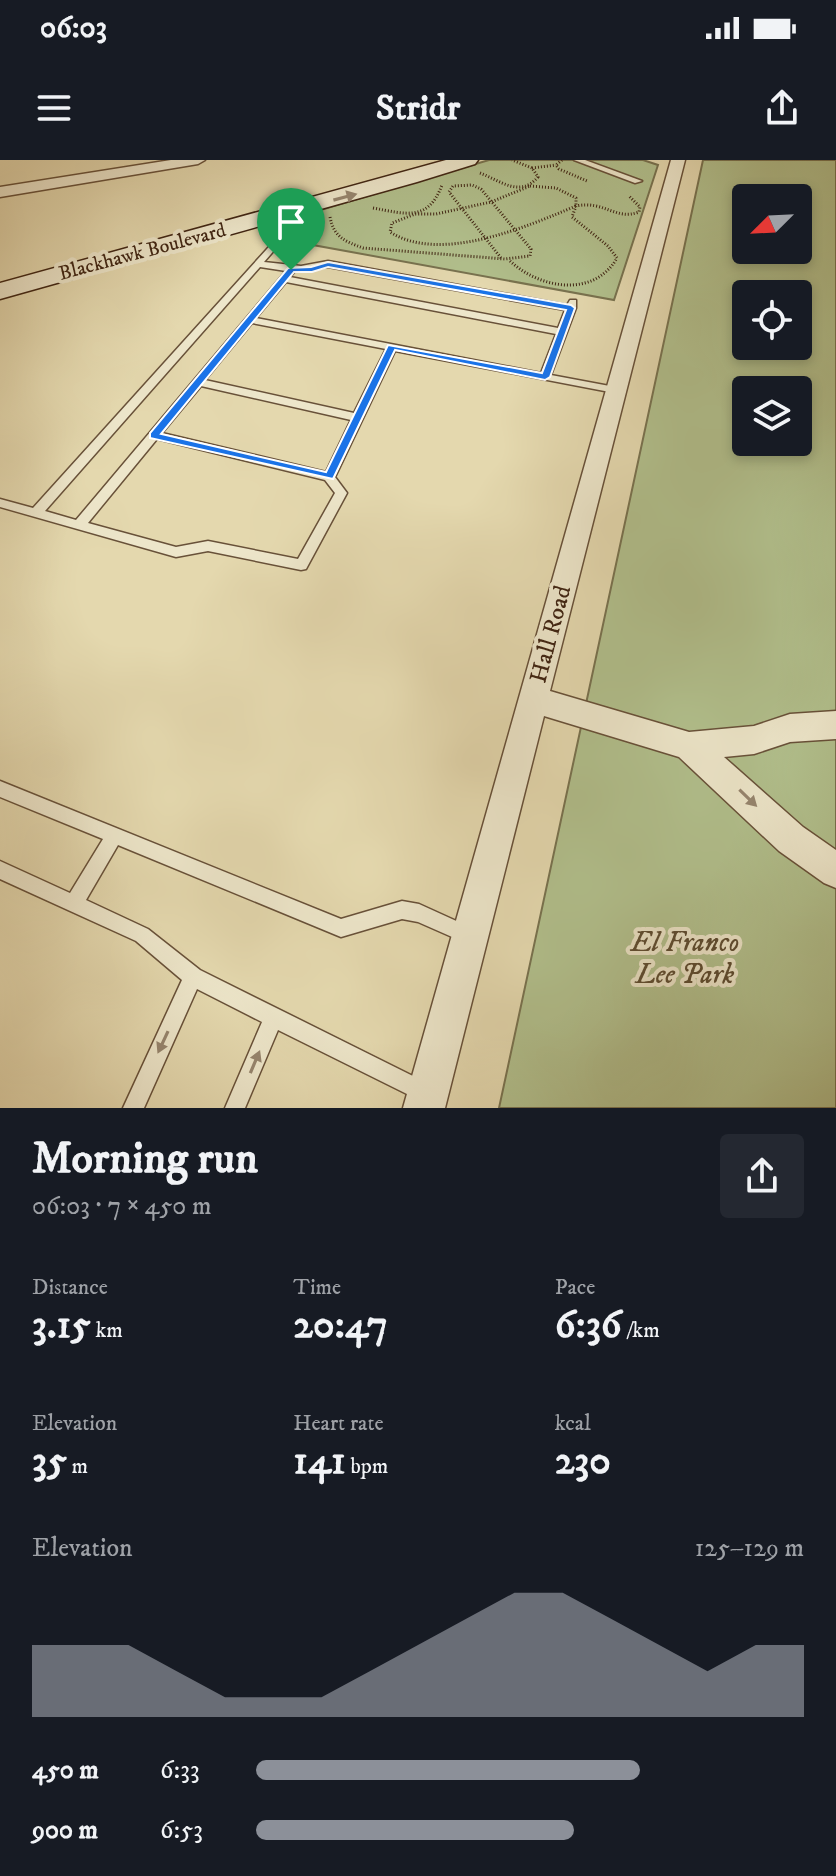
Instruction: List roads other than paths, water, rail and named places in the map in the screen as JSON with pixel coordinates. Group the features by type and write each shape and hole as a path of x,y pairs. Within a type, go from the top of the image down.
{"main road":[{"name":"Blackhawk Boulevard","path":"0,291 264,209 406,160"},
{"name":"Blackhawk Boulevard","path":"0,268 71,246 471,166"}],"street":[{"path":"0,192 198,160"},
{"name":"Hall Road","path":"426,1101 678,160"},
{"path":"532,699 689,746 754,740 790,728 836,725"},
{"path":"689,746 791,839 836,871"}],"lane":[{"path":"578,160 593,162 638,181"},
{"path":"36,513 280,239 280,230 264,209"},
{"path":"257,264 288,274 562,332"},
{"path":"79,525 288,274 328,264 572,304 545,377"},
{"path":"250,320 615,390"},
{"path":"329,477 355,417 392,347"},
{"path":"198,382 355,417"},
{"path":"0,503 176,552 208,546 301,565 341,493 329,477 154,435"},
{"path":"0,789 341,928 402,910 419,913 470,936"},
{"path":"74,904 114,836"},
{"path":"0,870 142,935 193,977 274,1017 426,1101"},
{"path":"133,1108 193,977"},
{"path":"235,1108 274,1017"}],"park label":[{"name":"El Franco Lee Park","path":"685,957"}]}
